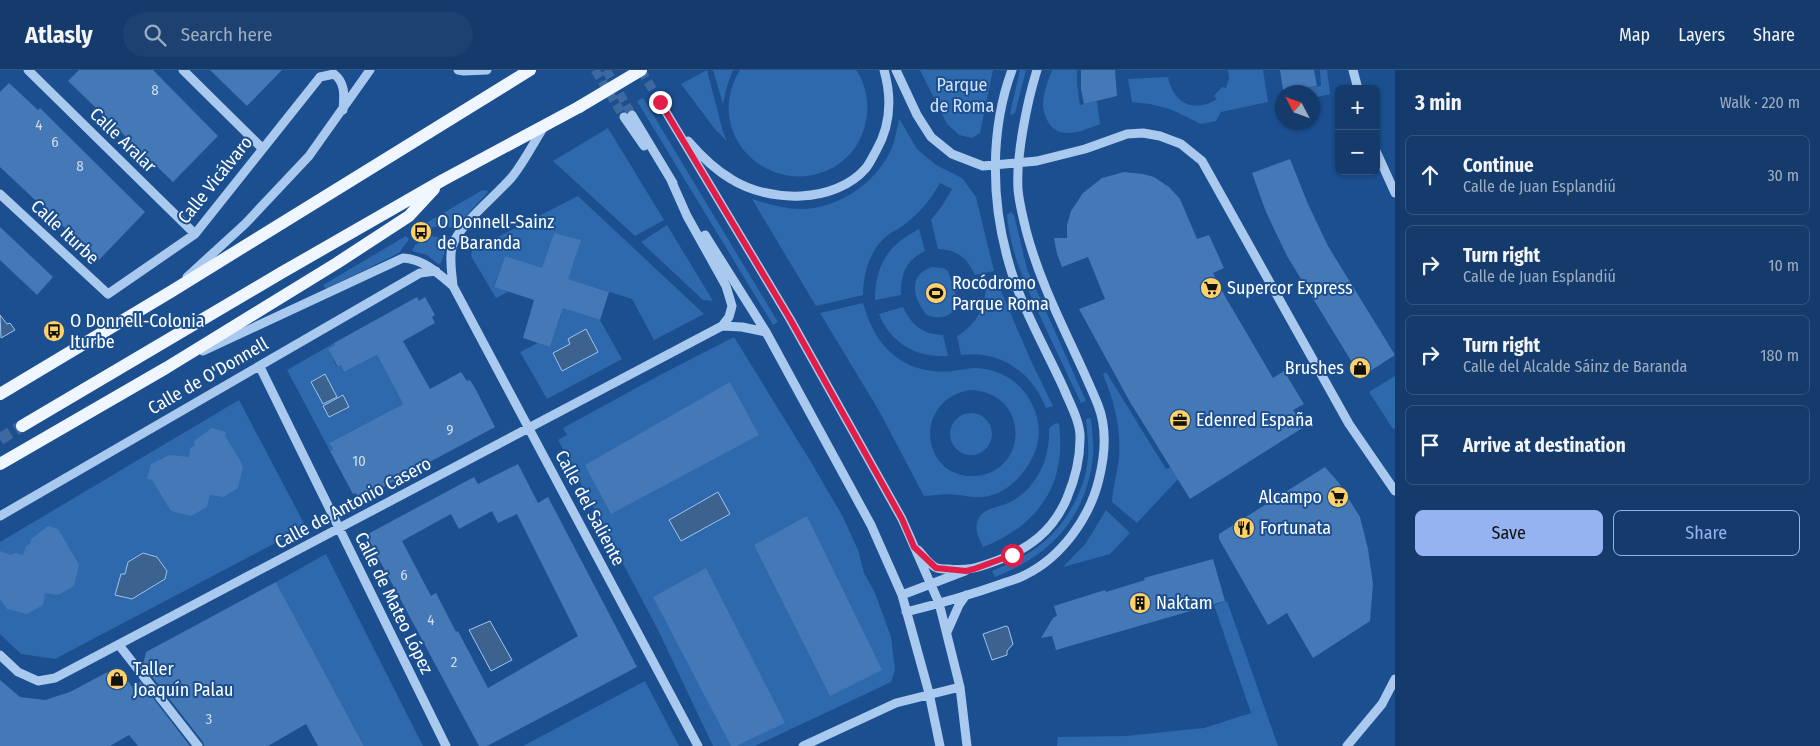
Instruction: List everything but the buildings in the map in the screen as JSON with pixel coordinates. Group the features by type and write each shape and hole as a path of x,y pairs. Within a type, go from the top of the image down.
{"main road":[{"path":"0,394 172,291 530,70"},
{"name":"Calle de O'Donnell","path":"22,426 281,273 443,180 543,128 641,70"},
{"name":"Calle de O'Donnell","path":"0,464 166,368 337,263 409,216 443,180"}],"street":[{"name":"Calle Aralar","path":"28,70 192,231"},
{"path":"183,70 260,145"},
{"path":"172,291 245,224 309,156 370,70"},
{"path":"458,70 488,70"},
{"path":"884,70 889,88 890,110 882,140 866,168 847,184 808,196 789,196 768,192 732,180 698,152 686,139 660,102 790,319 902,519 939,603 960,687 967,746"},
{"path":"896,70 917,115 931,137 952,154 983,166 1037,161 1085,149 1127,134 1143,133 1160,136 1181,144 1202,161 1349,424 1395,491"},
{"path":"902,595 1012,555 1042,536 1061,510 1076,475 1081,437 1074,412 1021,297 1008,262 999,225 996,164 1001,107 1012,70"},
{"path":"906,612 1026,575 1048,560 1063,546 1096,495 1104,462 1105,437 1098,407 1052,304 1030,247 1018,189 1020,162 1030,97 1037,70"},
{"path":"1353,70 1357,85"},
{"name":"Calle Vicálvaro","path":"108,294 192,231 260,145 320,77 335,72 344,89 343,110"},
{"path":"628,116 662,164 687,216 726,286 732,306 729,317 722,326"},
{"name":"Calle de O'Donnell","path":"453,286 450,257 457,237 477,212 514,175 543,128"},
{"path":"1380,160 1395,193"},
{"path":"670,180 766,332 871,525 902,595 929,693 940,746"},
{"name":"Calle Iturbe","path":"0,194 108,294"},
{"name":"Calle de O'Donnell","path":"166,368 402,258 414,259 436,271 453,286"},
{"name":"Calle de O'Donnell","path":"0,516 420,273 436,271"},
{"name":"Calle del Saliente","path":"453,286 698,746"},
{"path":"722,326 742,327 766,332"},
{"name":"Calle de Antonio Casero","path":"0,655 18,672 38,681 55,678 722,326"},
{"name":"Calle de Mateo López","path":"260,367 446,746"},
{"path":"914,547 936,568 966,571"},
{"path":"947,632 966,595"},
{"path":"119,645 198,746"},
{"path":"1347,746 1382,704 1395,679"},
{"path":"803,746 896,703 929,693 960,687"}],"green space":[{"path":"707,70 727,141 714,128 681,84"},
{"path":"713,70 733,70 723,104"},
{"path":"740,70 856,70 865,89 867,103 866,118 858,143 845,159 834,167 810,175 787,175 766,168 748,155 736,138 729,117 730,94"},
{"name":"Parque de Roma","path":"920,70 993,70 980,133 972,138 959,135 947,124"},
{"path":"1020,70 1026,70 1015,113 1011,115 1010,114"},
{"path":"1052,70 1077,70 1080,105 1097,101 1100,124 1071,133 1064,133 1052,127 1047,120 1043,105"},
{"path":"1228,70 1263,70 1268,102 1221,112 1216,121 1201,124 1170,109 1132,102 1128,79 1168,77 1175,94 1180,99 1186,103 1200,106 1217,99 1214,96 1222,87 1226,88 1229,79"},
{"path":"1320,70 1327,70 1330,94 1320,96"},
{"path":"643,98 778,322 773,325 637,101"},
{"path":"899,120 917,149 936,165 962,178 976,197 994,271 975,275 969,264 961,256 951,251 938,249 931,220 952,189 940,183 928,202 918,213 889,234 876,247 866,270 863,295 816,306 752,199 795,209 814,208 840,200 863,185 882,165 893,146"},
{"path":"608,128 664,220 635,236 553,161"},
{"path":"486,190 488,192 455,228 442,226 429,228 426,223 481,191"},
{"path":"578,196 704,314 654,340 632,299 577,282 575,287 565,276 554,233 544,264 547,271 505,256 494,286 508,292 496,298 471,256 472,250"},
{"path":"1011,212 1014,215 1027,269 1086,401 1081,403 1021,272 1009,230 1007,215"},
{"path":"667,225 713,301 703,300 641,242"},
{"path":"919,229 925,251 913,259 906,269 903,275 901,295 875,300 878,276 885,257 899,242"},
{"path":"406,236 409,239 399,253 326,289 323,285"},
{"path":"431,236 448,241 441,263 438,264 427,255 412,251 415,245"},
{"name":"Rocódromo Parque Roma","path":"932,267 943,268 948,271 959,304 949,315 937,317 927,315 918,302 915,288 916,281 924,271"},
{"path":"998,284 1031,361 1053,406 1046,408 1032,384 1013,366 989,356 961,355 957,336 964,332 978,316 986,288"},
{"path":"863,303 877,336 902,361 920,369 940,372 973,368 985,369 1002,374 1017,384 1029,398 1035,412 1039,436 1030,463 1018,479 1002,491 983,497 950,494 924,496 878,409 820,313","holes":["969,390 989,394 1004,403 1012,417 1016,432 1013,448 1006,461 993,471 975,476 957,474 944,466 935,453 930,439 931,423 938,409 950,397"]},
{"path":"565,304 569,310 600,320 622,359 547,399 520,352 538,343 550,347 561,315 555,313"},
{"path":"903,307 910,319 919,328 930,333 943,335 948,356 937,356 915,351 897,341 879,314"},
{"path":"734,337 843,517 858,550 864,573 875,593 891,637 895,670 891,682 755,746 713,746 659,632 558,440 567,435 563,428"},
{"path":"334,343 335,345 328,349 337,367 341,365 344,372 377,355 403,404 329,443 333,450 330,451 287,370"},
{"path":"1106,372 1166,469 1171,467 1178,479 1137,523 1112,502 1119,459 1119,437 1114,406 1103,375"},
{"path":"1395,376 1395,428 1393,429 1369,392"},
{"path":"239,400 306,527 55,659 21,654 0,634 0,542"},
{"path":"971,413 986,419 992,434 986,449 971,455 956,449 950,434 956,419"},
{"path":"1091,418 1093,456 1083,498 1074,516 1049,546 1033,558 995,577 992,571 1025,555 1046,540 1072,508 1086,470 1088,447 1086,419"},
{"path":"1056,423 1059,424 1060,446 1058,465 1053,483 1045,500 1020,527 1003,538 983,547 978,537 977,522 979,518 987,510 1016,499 1033,483 1044,463 1049,440 1049,428"},
{"path":"1106,510 1130,533 1110,554 1063,567 1086,543"},
{"path":"326,554 423,746 364,746 276,582"},
{"path":"1227,601 1278,746 1057,746 1058,737 1126,736 1204,728 1251,713 1214,605"},
{"path":"645,681 679,746 523,746"}],"shaded area":[{"path":"0,315 15,330 1,338"},
{"path":"586,329 598,352 562,371 553,353 570,344 568,339"},
{"path":"325,374 337,397 323,404 311,382"},
{"path":"343,395 349,407 329,417 323,406"},
{"path":"718,492 730,514 681,541 669,520"},
{"path":"143,553 157,557 167,571 165,579 132,599 115,595 121,574 125,574 128,562"},
{"path":"490,621 512,660 491,671 469,630"},
{"path":"1006,626 1008,627 1013,644 1007,651 1007,655 992,660 983,634"}],"tunnel":[{"path":"595,70 624,117"},
{"path":"606,70 632,115"},
{"path":"641,70 660,102"},
{"path":"0,439 22,426"}],"place":[{"name":"O Donnell-Sainz de Baranda","path":"421,232"},
{"name":"Supercor Express","path":"1211,288"},
{"name":"Rocódromo Parque Roma","path":"936,293"},
{"name":"O Donnell-Colonia Iturbe","path":"54,331"},
{"name":"Brushes","path":"1360,368"},
{"name":"Edenred España","path":"1180,420"},
{"name":"Alcampo","path":"1338,497"},
{"name":"Fortunata","path":"1244,528"},
{"name":"Naktam","path":"1140,603"},
{"name":"Taller Joaquín Palau","path":"117,679"}],"route":[{"path":"660,102 790,319 902,519 914,547 936,568 966,571 1012,555"}]}
